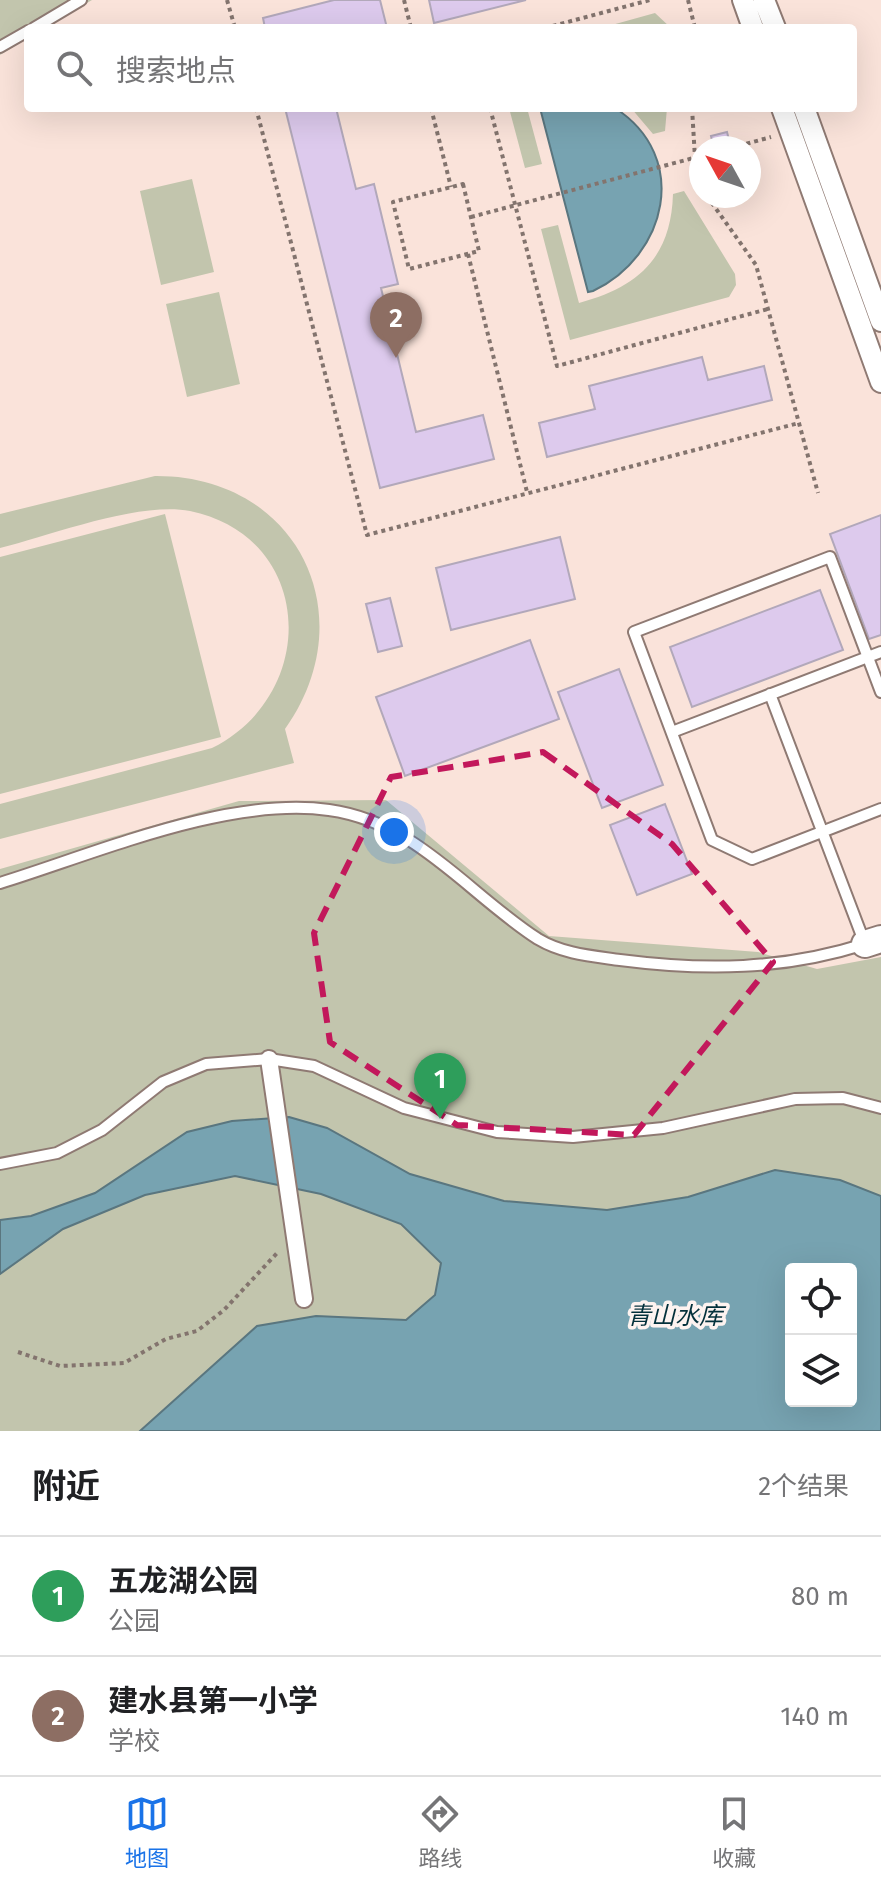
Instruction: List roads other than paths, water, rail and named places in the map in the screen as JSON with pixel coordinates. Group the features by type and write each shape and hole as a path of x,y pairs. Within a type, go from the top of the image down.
{"street":[{"path":"743,0 752,24"},
{"path":"764,0 773,24"},
{"path":"784,112 881,382"},
{"path":"805,112 881,321"},
{"path":"269,1059 286,1193 304,1299"}],"lane":[{"path":"41,24 81,0"},
{"path":"0,47 24,33"},
{"path":"881,692 830,557 634,632 712,840 720,846 752,859 881,809"},
{"path":"672,732 881,652"},
{"path":"0,883 195,823 246,811 310,808 349,813 395,832 441,862 537,938 576,954 693,969 729,969 804,961 873,942 823,832 770,694"},
{"path":"0,1164 57,1153 102,1130 163,1082 206,1064 269,1059 314,1066 404,1108 497,1132 573,1137 663,1128 795,1099 843,1098 881,1108"}],"water":[{"path":"541,112 620,112 639,128 654,152 661,178 660,205 653,231 638,255 618,275 588,292"},
{"name":"青山水库","path":"289,1117 327,1128 410,1174 504,1201 607,1210 688,1197 775,1170 840,1180 881,1196 881,1431 140,1431 257,1326 316,1316 406,1320 435,1295 441,1263 401,1224 321,1194 235,1176 145,1195 63,1229 0,1274 0,1220 31,1216 95,1193 187,1132 232,1121"}],"place":[{"name":"建水县第一小学","path":"396,358"},
{"name":"五龙湖公园","path":"440,1119"}]}
